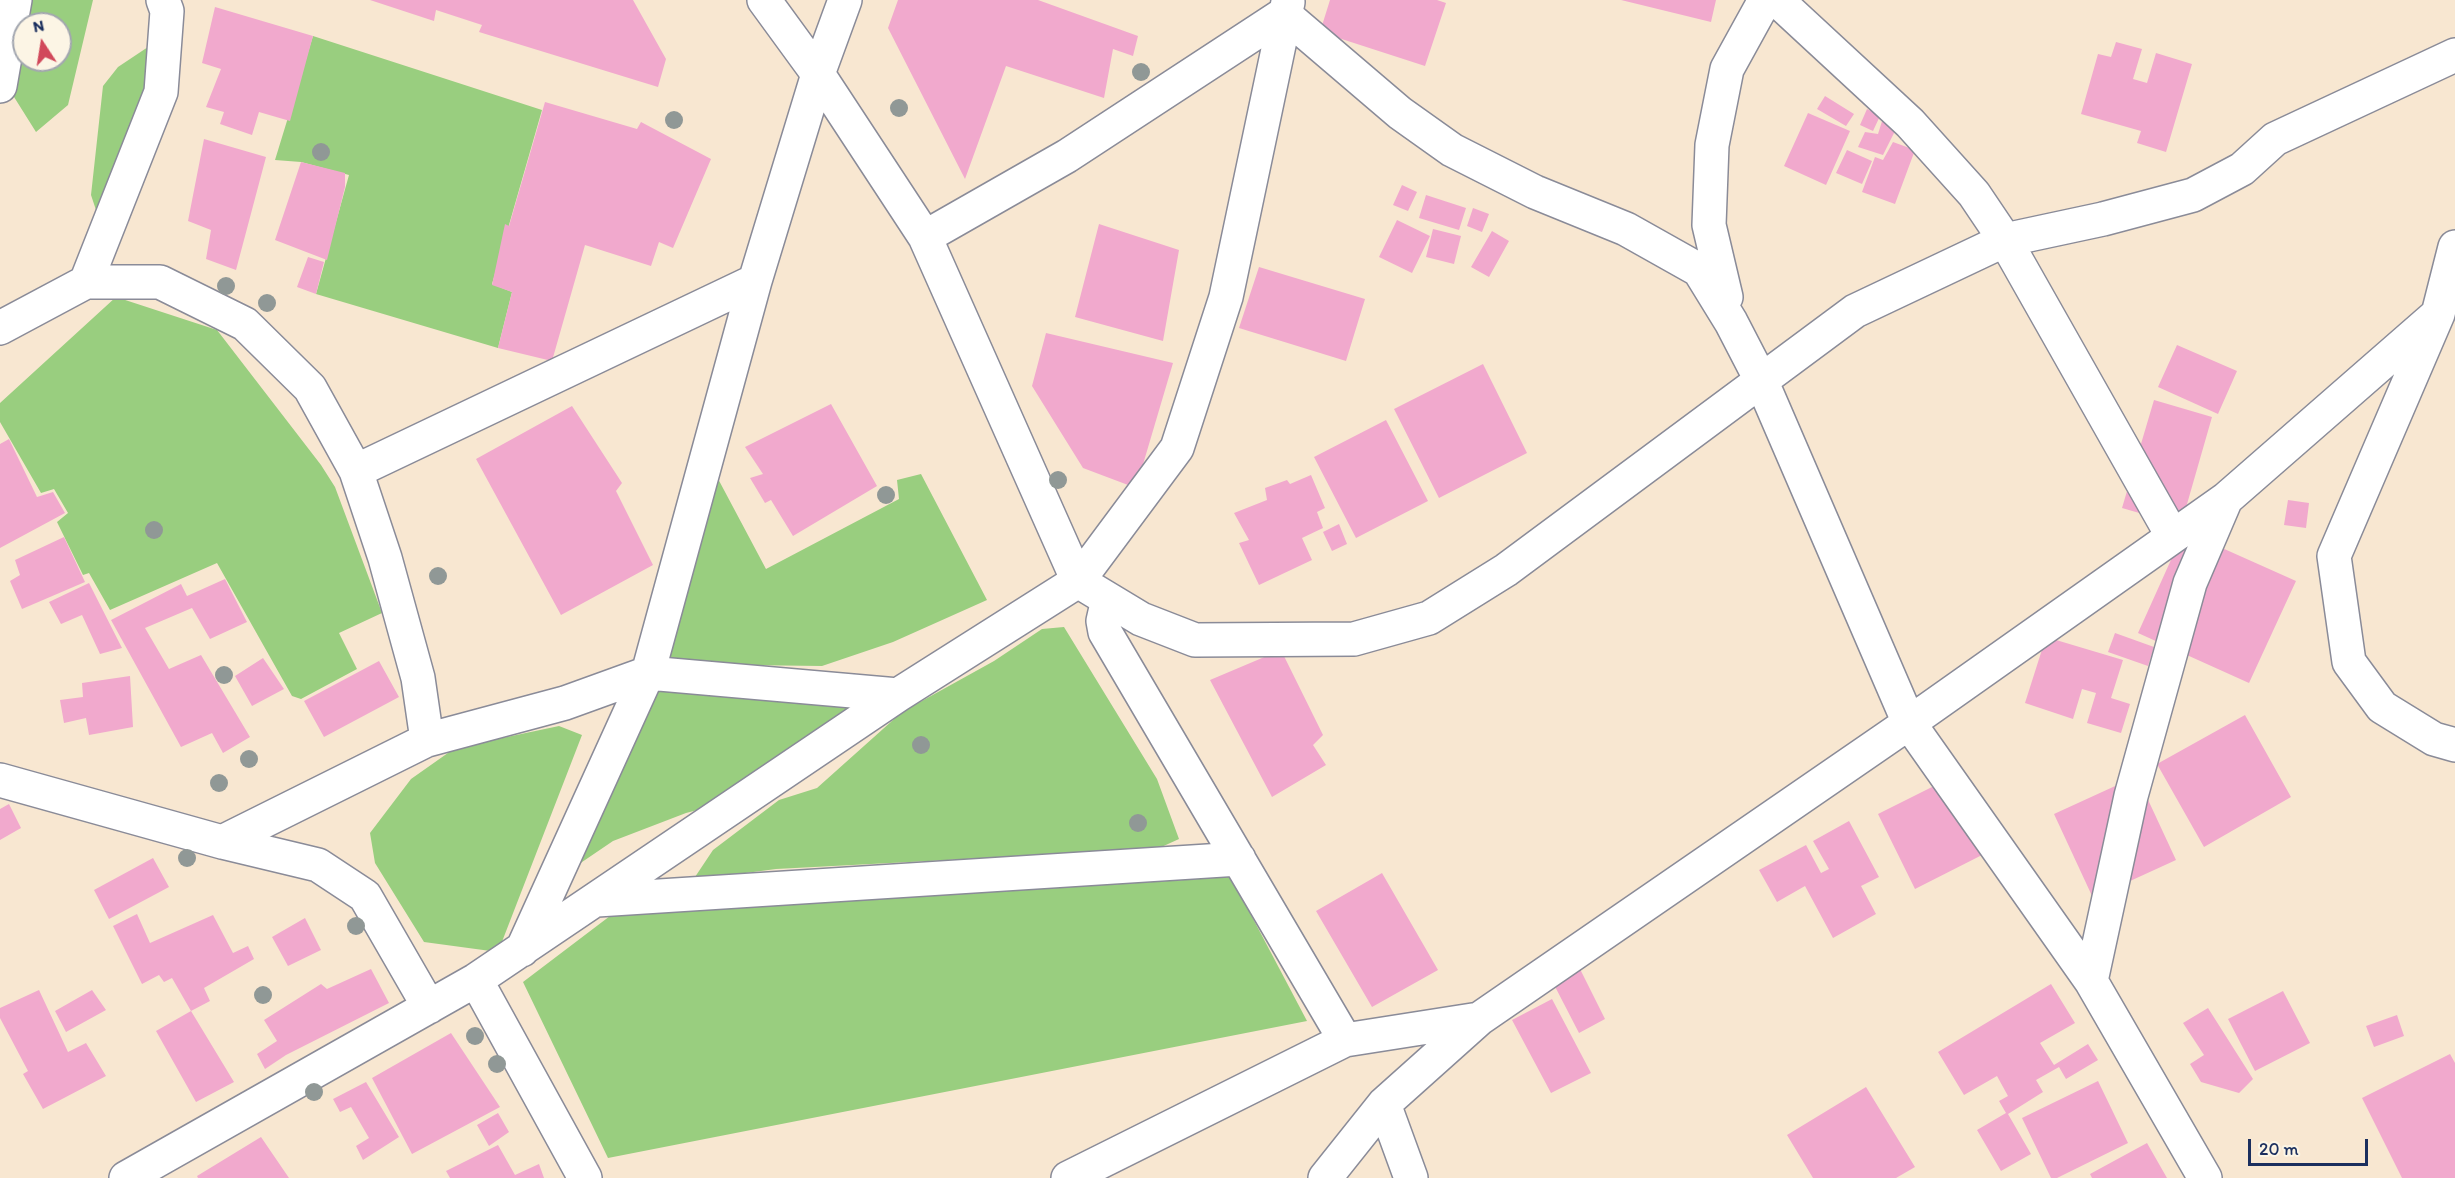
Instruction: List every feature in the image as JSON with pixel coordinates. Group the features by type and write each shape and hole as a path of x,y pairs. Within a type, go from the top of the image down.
{"street":[{"path":"0,86 15,0"},
{"path":"86,282 161,92 167,11 164,0"},
{"path":"764,0 818,74 925,237 1078,581 1141,619 1195,640 1354,639 1429,618 1506,570 1855,311 2005,240 2103,219 2193,195 2242,169 2275,139 2455,55"},
{"path":"522,950 648,673 755,281 818,74 845,0"},
{"path":"1731,322 1709,225 1712,145 1727,69 1765,0"},
{"path":"1777,0 1910,123 1974,194 2005,240 2172,535"},
{"path":"925,237 1067,156 1287,7"},
{"path":"1287,7 1400,113 1452,150 1535,192 1626,229 1699,270 1731,322 1761,380 1909,723 2091,981 2205,1178"},
{"path":"126,1178 476,981 898,695 1078,581 1177,448 1226,297 1287,7"},
{"path":"2455,247 2438,314 2334,556 2349,662 2382,707 2434,739 2455,745"},
{"path":"356,471 755,281"},
{"path":"0,328 86,282 160,282 245,324 310,388 356,471 385,558 418,678 427,740"},
{"path":"1325,1178 1384,1104 1479,1019 1909,723 2226,499 2438,314"},
{"path":"2091,981 2131,796 2187,594 2226,499"},
{"path":"1108,599 1103,621 1105,632 1345,1040"},
{"path":"222,842 427,740 565,703 648,673 898,695"},
{"path":"0,780 222,842 318,865 365,896 429,1007"},
{"path":"595,900 1239,859"},
{"path":"476,981 585,1178"},
{"path":"1068,1178 1345,1040 1479,1019"},
{"path":"1384,1104 1411,1178"}],"green space":[{"path":"24,0 93,0 68,105 36,132 9,89 12,71 72,72 72,12 22,12"},
{"path":"313,36 542,110 492,284 512,292 498,348 316,294 349,175 301,162 275,160"},
{"path":"151,45 150,93 100,222 91,195 103,86 118,67"},
{"path":"116,297 217,330 321,465 335,487 382,613 339,633 357,669 301,699 292,696 217,563 110,610 89,573 83,575 57,522 68,513 54,489 41,493 0,422 0,403"},
{"path":"921,474 987,600 893,642 822,666 663,664 716,475 766,569 899,499 897,480"},
{"path":"1064,627 1157,779 1179,839 1157,849 776,869 693,880 713,850 779,800 817,788 902,712 994,661 1042,629"},
{"path":"667,684 870,701 724,803 686,813 613,841 560,877 651,693"},
{"path":"559,726 582,735 498,952 424,942 375,863 370,833 411,779 455,748"},
{"path":"1231,877 1307,1021 608,1158 523,982 610,916"}],"building":[{"path":"370,0 633,0 666,59 658,87 479,32 482,25 436,10 434,21"},
{"path":"898,0 1038,0 1138,36 1133,56 1113,49 1104,98 1006,66 965,179 888,28"},
{"path":"1330,0 1437,0 1446,3 1425,66 1320,32"},
{"path":"1621,0 1716,0 1711,22"},
{"path":"215,7 313,36 290,121 259,112 252,135 220,124 224,112 206,107 221,69 202,63"},
{"path":"2116,42 2142,49 2133,79 2147,83 2156,53 2192,64 2166,152 2137,143 2141,131 2081,114 2098,54 2111,57"},
{"path":"1825,96 1854,114 1846,126 1817,109"},
{"path":"545,102 637,129 641,122 711,159 673,248 659,242 651,266 585,245 552,361 498,348 512,292 492,285 505,224 509,226"},
{"path":"1867,109 1880,116 1873,131 1860,125"},
{"path":"1808,113 1850,131 1826,185 1784,166"},
{"path":"1883,118 1898,125 1883,155 1858,147 1865,132 1878,134"},
{"path":"204,139 266,157 236,270 206,259 211,230 188,221"},
{"path":"1893,142 1915,150 1895,204 1862,192 1875,157 1883,160"},
{"path":"1847,150 1872,161 1862,184 1836,173"},
{"path":"301,162 345,173 345,187 327,260 275,240"},
{"path":"1402,185 1417,192 1408,211 1393,205"},
{"path":"1426,195 1466,208 1459,230 1419,218"},
{"path":"1473,208 1489,214 1482,232 1467,226"},
{"path":"1397,220 1430,236 1412,273 1379,257"},
{"path":"1099,224 1179,250 1163,341 1075,317"},
{"path":"1433,229 1461,236 1454,264 1426,257"},
{"path":"1492,231 1509,241 1489,277 1471,267"},
{"path":"308,257 324,262 316,294 297,287"},
{"path":"1259,267 1365,299 1346,361 1239,328"},
{"path":"1046,333 1173,363 1136,488 1083,468 1032,386"},
{"path":"2177,345 2237,371 2218,414 2158,387"},
{"path":"1483,364 1527,453 1439,498 1394,409"},
{"path":"2154,400 2212,417 2181,525 2122,508"},
{"path":"831,404 877,486 793,536 771,500 765,503 750,478 763,474 745,447"},
{"path":"572,406 622,483 616,491 653,565 561,615 476,459"},
{"path":"1386,420 1428,501 1356,538 1314,457"},
{"path":"9,439 37,497 53,492 65,513 0,548 0,444"},
{"path":"1311,475 1325,508 1317,512 1323,528 1302,538 1312,560 1259,585 1239,543 1249,540 1234,513 1267,500 1265,488 1287,480 1290,484"},
{"path":"2288,500 2309,503 2306,528 2284,525"},
{"path":"1339,524 1347,544 1332,551 1323,532"},
{"path":"2184,531 2296,581 2249,683 2138,633"},
{"path":"64,537 85,582 22,609 10,581 20,575 15,560"},
{"path":"225,579 247,622 210,639 192,608 145,628 169,669 201,655 250,737 223,753 212,733 181,747 111,620 181,584 187,596"},
{"path":"89,583 122,648 100,654 82,615 61,624 49,602"},
{"path":"2115,633 2154,647 2148,666 2108,652"},
{"path":"2046,637 2123,660 2111,698 2130,704 2121,733 2087,723 2096,693 2082,689 2073,719 2025,703"},
{"path":"1281,650 1323,735 1313,745 1326,765 1272,797 1210,680"},
{"path":"263,658 284,689 252,706 235,676"},
{"path":"379,661 399,697 324,737 304,701"},
{"path":"130,676 133,727 89,735 86,718 64,723 60,700 83,697 82,683"},
{"path":"2245,715 2291,797 2204,847 2157,764"},
{"path":"2137,776 2176,860 2093,898 2054,814"},
{"path":"1946,780 1984,854 1915,889 1878,814"},
{"path":"9,804 21,828 0,840 0,809"},
{"path":"1849,821 1879,877 1861,886 1876,914 1833,938 1805,886 1777,902 1759,870 1806,845 1821,873 1829,869 1813,841"},
{"path":"153,858 169,887 109,919 94,890"},
{"path":"1382,873 1438,970 1372,1007 1316,911"},
{"path":"137,914 150,943 213,915 233,953 248,946 254,959 204,988 210,1001 191,1011 172,978 164,982 159,975 142,984 113,926"},
{"path":"305,918 321,950 288,966 272,937"},
{"path":"1575,959 1605,1019 1579,1033 1548,973"},
{"path":"371,969 389,1003 286,1055 265,1069 257,1054 277,1041 264,1020 321,984 327,989"},
{"path":"2051,984 2075,1023 2040,1043 2054,1065 2088,1044 2098,1060 2066,1079 2059,1067 2036,1080 2043,1092 2008,1114 2031,1154 2001,1171 1977,1130 2006,1113 1999,1101 2008,1096 1997,1076 1964,1095 1938,1052"},
{"path":"39,990 68,1052 86,1043 106,1076 43,1109 23,1074 28,1071 0,1018 0,1008"},
{"path":"92,990 106,1010 66,1032 55,1011"},
{"path":"2283,991 2310,1043 2255,1071 2228,1019"},
{"path":"1552,999 1591,1073 1551,1093 1512,1020"},
{"path":"2208,1008 2253,1079 2239,1093 2201,1082 2190,1064 2204,1055 2183,1023"},
{"path":"191,1011 234,1082 196,1102 156,1031"},
{"path":"2397,1015 2404,1036 2374,1047 2366,1026"},
{"path":"451,1033 500,1107 412,1154 372,1078"},
{"path":"2450,1054 2455,1063 2455,1178 2402,1178 2362,1098"},
{"path":"2098,1081 2128,1143 2057,1178 2051,1178 2022,1118"},
{"path":"366,1082 399,1137 363,1160 356,1146 369,1138 351,1107 340,1112 333,1099"},
{"path":"1866,1087 1915,1167 1896,1178 1813,1178 1787,1135"},
{"path":"498,1113 509,1132 489,1146 477,1125"},
{"path":"261,1137 289,1178 198,1178 197,1176"},
{"path":"2147,1143 2167,1178 2092,1178 2090,1174"},
{"path":"498,1145 515,1175 539,1164 544,1178 450,1178 446,1171"}]}
